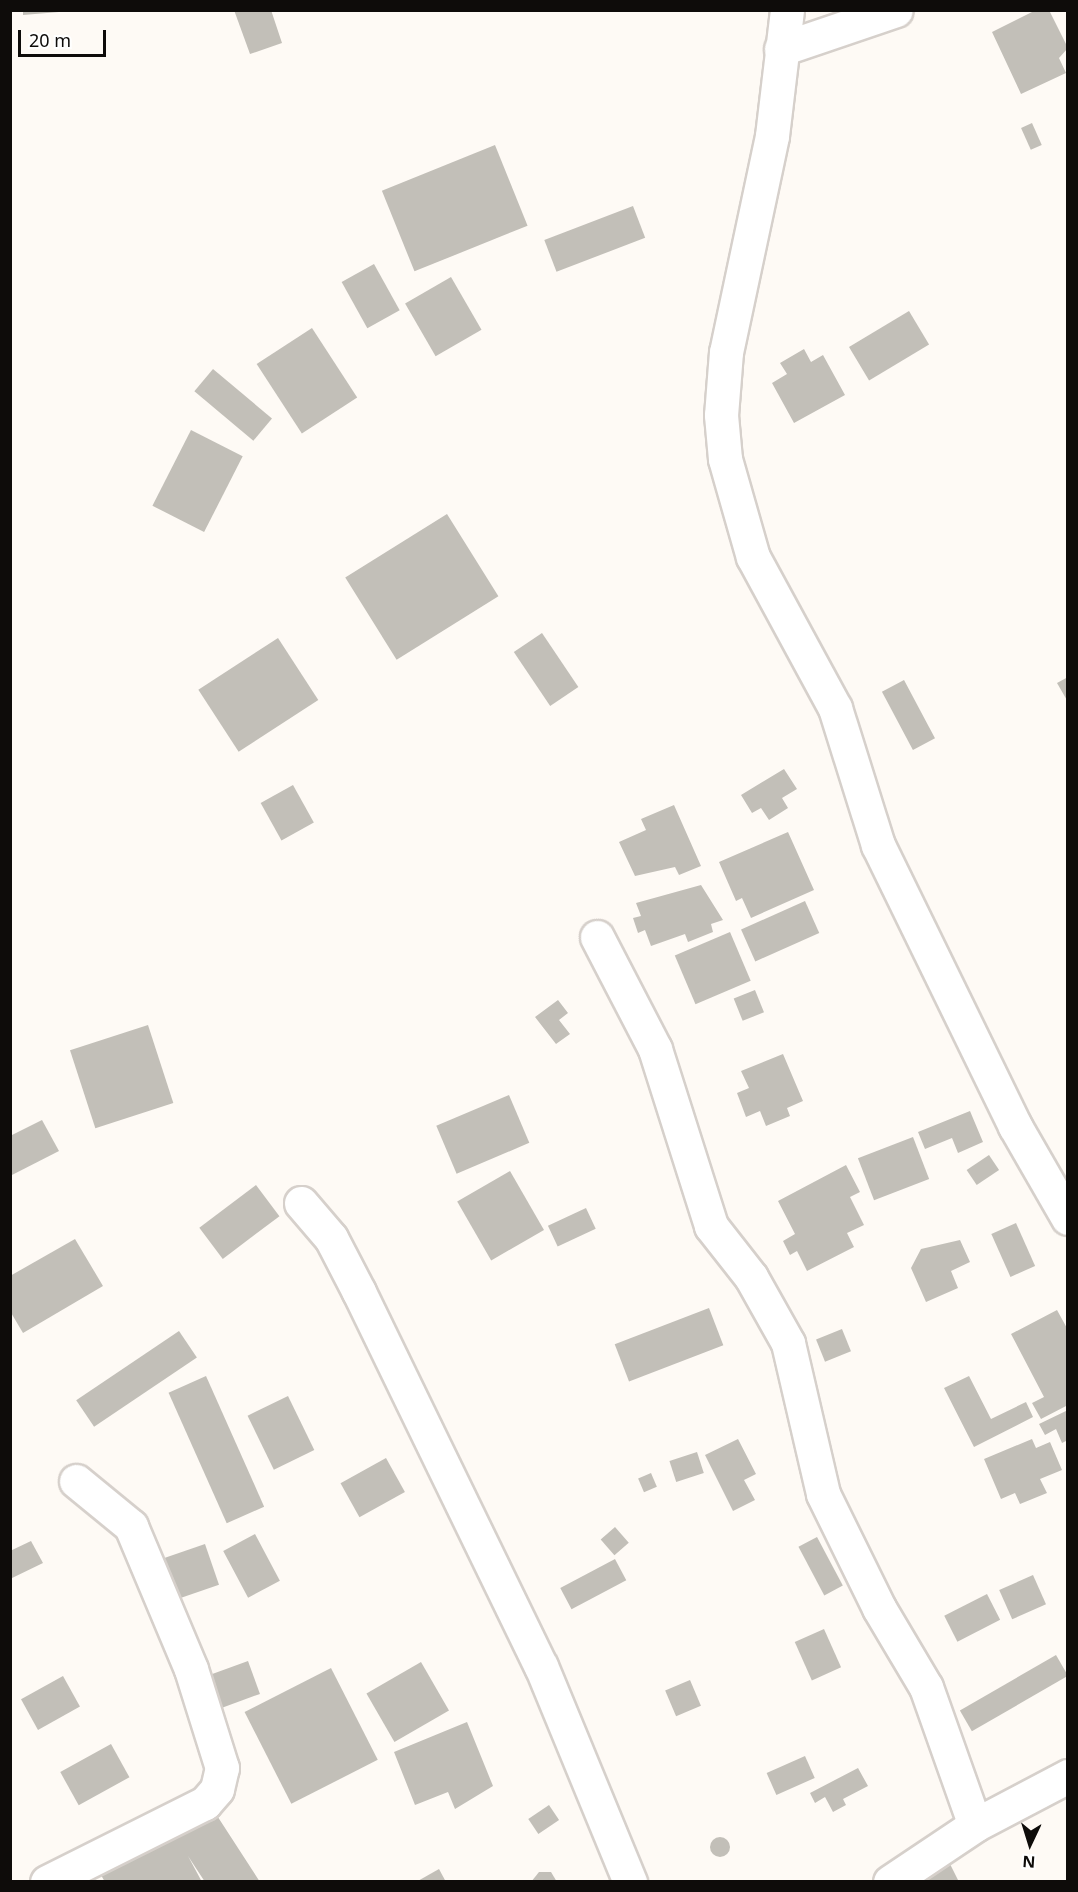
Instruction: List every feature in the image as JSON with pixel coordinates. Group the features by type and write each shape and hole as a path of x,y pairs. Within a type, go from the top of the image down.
{"street":[{"path":"787,10 770,148 726,352 721,415 725,459 753,557 835,708 878,845 1015,1126 1068,1218"},
{"path":"781,49 896,10"},
{"path":"597,937 655,1049 711,1226 751,1277 788,1343 824,1494 879,1608 926,1687 975,1825"},
{"path":"301,1203 331,1238 359,1292 541,1666 630,1881"},
{"path":"47,1881 205,1803 217,1789 222,1768 191,1669 131,1526 76,1481"},
{"path":"891,1881 975,1825 1068,1776"}],"building":[{"path":"23,10 59,10 59,12 23,15"},
{"path":"234,10 271,10 282,43 250,54"},
{"path":"1036,10 1049,10 1068,48 1059,58 1066,73 1021,94 992,32"},
{"path":"1032,123 1042,145 1031,150 1021,128"},
{"path":"495,145 528,226 414,271 382,191"},
{"path":"633,206 645,238 556,272 544,240"},
{"path":"374,264 400,310 367,328 342,282"},
{"path":"451,277 482,330 436,356 405,304"},
{"path":"909,311 929,344 869,380 849,347"},
{"path":"312,328 357,398 302,434 257,364"},
{"path":"804,349 811,362 823,355 845,395 794,423 772,383 787,374 780,363"},
{"path":"213,369 272,418 253,441 194,391"},
{"path":"191,430 243,456 204,532 152,506"},
{"path":"447,514 498,596 397,660 345,578"},
{"path":"542,633 578,687 550,706 514,652"},
{"path":"278,638 318,700 239,752 198,690"},
{"path":"1068,677 1068,702 1057,683"},
{"path":"904,680 935,738 913,750 882,692"},
{"path":"784,769 797,789 782,798 788,808 769,820 761,808 752,813 741,795"},
{"path":"293,785 314,823 281,841 261,803"},
{"path":"674,805 701,866 679,875 675,867 635,876 619,842 646,830 641,819"},
{"path":"788,832 814,890 751,918 742,898 736,901 719,862"},
{"path":"701,885 723,920 711,924 713,932 688,942 685,934 651,946 645,930 638,933 633,918 641,916 636,903"},
{"path":"805,901 819,933 755,961 741,929"},
{"path":"730,932 751,981 695,1004 675,955"},
{"path":"755,990 764,1012 743,1021 734,999"},
{"path":"558,1000 568,1013 559,1020 570,1034 556,1044 535,1017"},
{"path":"148,1025 173,1103 95,1128 70,1050"},
{"path":"783,1054 803,1101 787,1108 790,1116 766,1126 760,1111 746,1117 737,1093 749,1088 741,1071"},
{"path":"509,1095 529,1143 457,1174 436,1126"},
{"path":"970,1111 983,1142 958,1153 952,1138 925,1149 918,1132"},
{"path":"42,1120 59,1151 10,1176 10,1136"},
{"path":"913,1137 929,1179 874,1200 858,1158"},
{"path":"989,1155 999,1170 977,1185 967,1170"},
{"path":"846,1165 860,1192 850,1197 864,1225 847,1233 854,1247 807,1271 797,1251 790,1255 783,1241 795,1234 778,1201"},
{"path":"510,1171 544,1230 491,1260 457,1202"},
{"path":"256,1185 279,1216 223,1259 199,1228"},
{"path":"586,1208 596,1229 558,1247 548,1226"},
{"path":"1016,1223 1035,1266 1010,1277 991,1234"},
{"path":"75,1239 103,1286 23,1333 10,1311 10,1276"},
{"path":"960,1240 970,1262 951,1271 958,1288 926,1302 911,1268 921,1249"},
{"path":"709,1308 723,1345 629,1382 615,1344"},
{"path":"1057,1310 1068,1330 1068,1405 1041,1419 1032,1403 1044,1397 1011,1334"},
{"path":"842,1329 851,1351 825,1362 816,1339"},
{"path":"179,1331 197,1358 94,1427 76,1400"},
{"path":"206,1376 264,1507 227,1523 169,1393"},
{"path":"969,1376 991,1419 1026,1402 1033,1417 974,1447 944,1388"},
{"path":"288,1396 314,1450 274,1470 248,1416"},
{"path":"1068,1410 1068,1440 1062,1443 1056,1429 1045,1435 1039,1424"},
{"path":"738,1439 756,1474 744,1480 755,1500 733,1511 705,1455"},
{"path":"1032,1439 1036,1448 1050,1442 1062,1470 1040,1479 1047,1493 1020,1504 1015,1493 1001,1499 984,1459"},
{"path":"697,1452 704,1473 676,1482 669,1461"},
{"path":"386,1458 405,1492 359,1517 341,1483"},
{"path":"651,1473 657,1487 644,1492 638,1478"},
{"path":"615,1527 629,1543 614,1555 601,1539"},
{"path":"255,1534 280,1581 248,1598 223,1551"},
{"path":"817,1537 843,1586 824,1595 798,1547"},
{"path":"31,1541 43,1563 10,1579 10,1551"},
{"path":"205,1544 219,1585 178,1599 164,1558"},
{"path":"615,1559 626,1580 572,1609 560,1588"},
{"path":"1033,1575 1046,1604 1012,1619 999,1590"},
{"path":"987,1594 1000,1620 957,1642 944,1616"},
{"path":"824,1629 841,1667 812,1680 795,1642"},
{"path":"1056,1655 1068,1676 972,1731 960,1710"},
{"path":"248,1661 260,1694 221,1708 209,1675"},
{"path":"421,1662 449,1710 394,1742 366,1694"},
{"path":"331,1668 378,1760 291,1804 245,1712"},
{"path":"63,1676 80,1707 38,1730 21,1699"},
{"path":"690,1680 701,1706 676,1716 665,1691"},
{"path":"467,1722 493,1786 455,1809 448,1792 415,1805 394,1752"},
{"path":"111,1744 129,1777 79,1805 60,1772"},
{"path":"805,1756 815,1778 776,1795 767,1773"},
{"path":"858,1768 868,1786 843,1799 846,1805 833,1812 825,1797 815,1803 810,1793"},
{"path":"549,1805 559,1820 538,1834 528,1819"},
{"path":"214,1811 260,1882 205,1882 188,1856 202,1882 105,1882 91,1858 164,1816 176,1836"},
{"path":"716,1837 724,1837 730,1843 730,1851 724,1857 716,1857 710,1851 710,1843"},
{"path":"950,1864 959,1882 916,1882"},
{"path":"439,1869 446,1882 416,1882"},
{"path":"539,1872 551,1872 557,1882 531,1882"}]}
